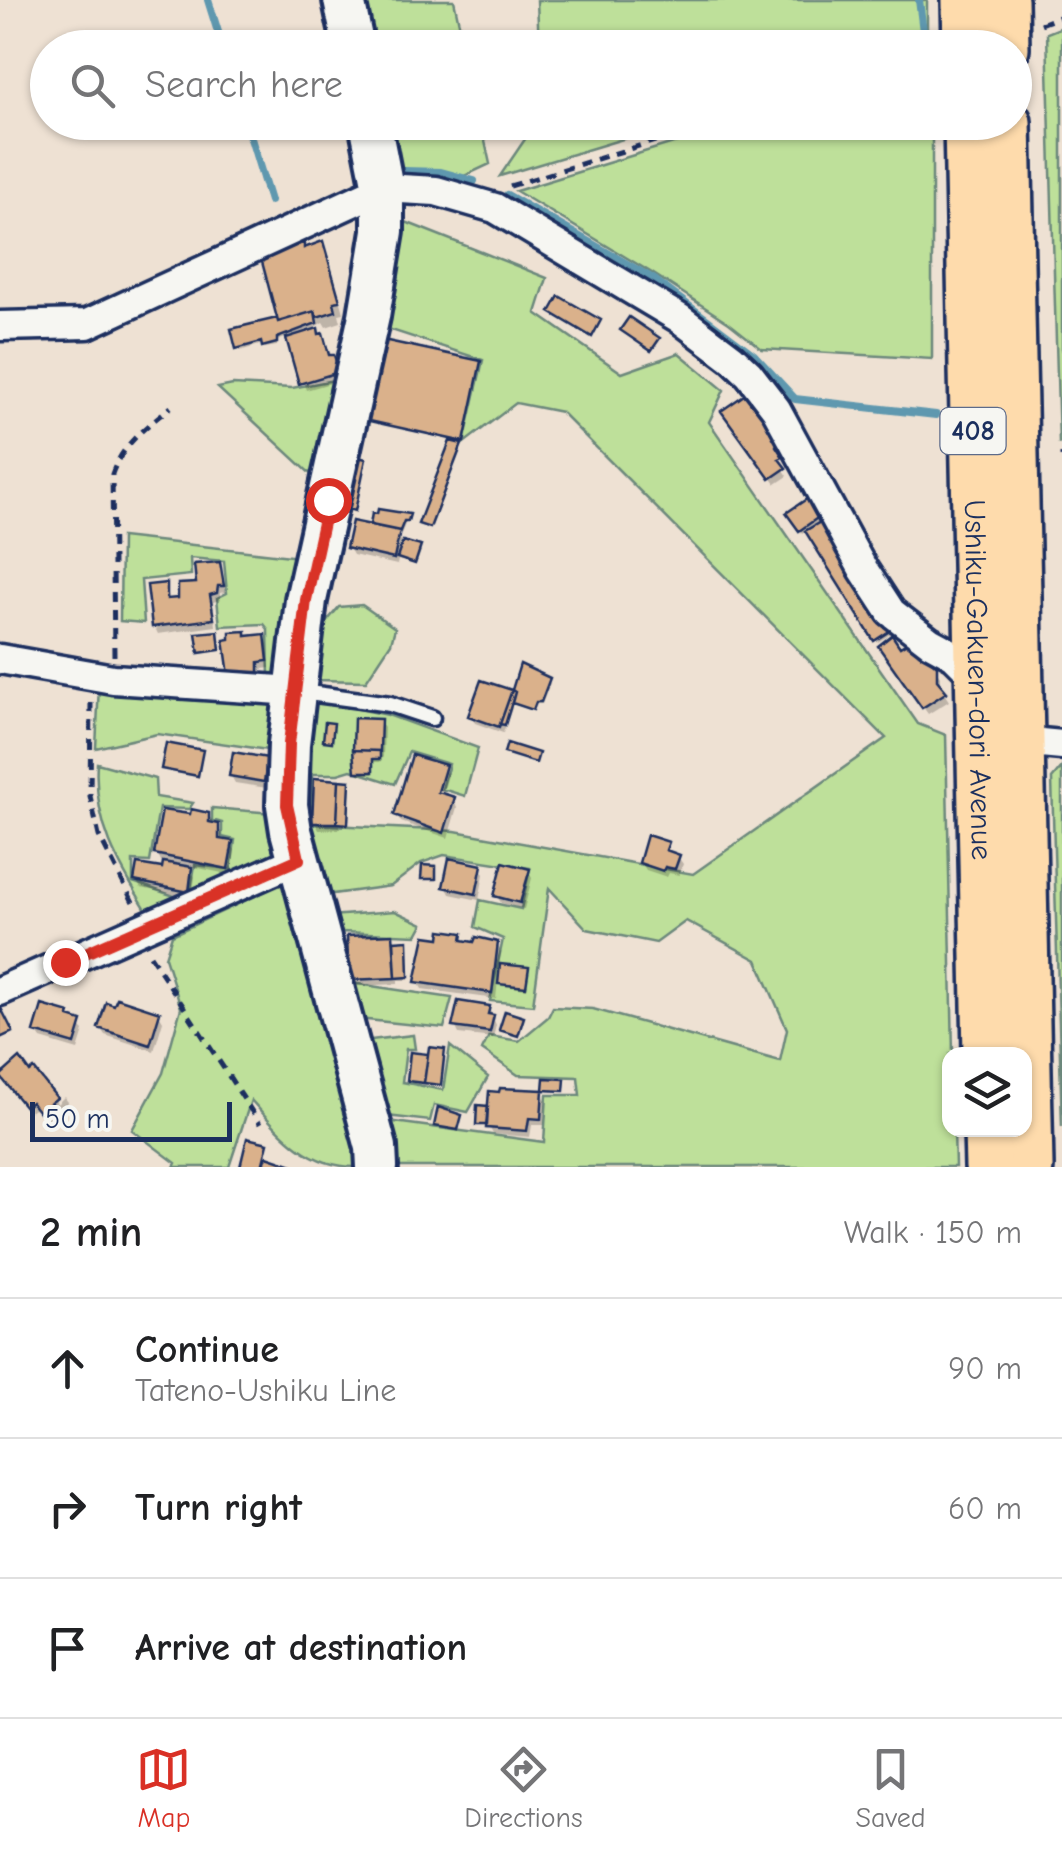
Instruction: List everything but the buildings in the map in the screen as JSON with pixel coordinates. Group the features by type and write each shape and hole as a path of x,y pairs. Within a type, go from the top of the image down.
{"highway":[{"path":"964,0 965,30"},
{"path":"1005,0 1006,30"},
{"name":"Ushiku-Gakuen-dori Avenue","path":"968,140 999,681 1021,742 1030,1167"},
{"name":"Ushiku-Gakuen-dori Avenue","path":"999,681 1008,140"},
{"name":"Ushiku-Gakuen-dori Avenue","path":"987,1047 1021,742"},
{"path":"987,1137 988,1167"}],"main road":[{"path":"344,0 350,30"},
{"path":"374,140 384,188 383,231 369,316 306,600 287,805 376,1148 377,1167"}],"street":[{"path":"0,326 87,324 384,188 436,191 474,199 573,252 680,318 748,374 776,409 863,569 891,612 930,642 999,681"},
{"path":"0,658 102,676 295,691"},
{"path":"0,991 299,859"}],"lane":[{"path":"295,691 390,704 432,718"}],"path":[{"path":"474,199 659,140"},
{"path":"171,407 139,432 112,474 102,676 90,796 99,836 143,928 260,1124"}],"green space":[{"path":"360,0 454,0 460,30 366,30"},
{"path":"537,0 927,0 927,30 538,30"},
{"path":"1062,27 1062,444 1047,33"},
{"path":"388,140 485,140 490,164 462,177 457,184 395,176"},
{"path":"524,140 620,140 500,176"},
{"path":"683,140 932,140 932,359 762,349 652,273 516,191"},
{"path":"403,221 547,278 536,313 622,373 679,353 724,390 709,422 918,724 946,735 953,1047 942,1047 942,1137 954,1137 955,1167 395,1167 387,1121 544,1142 547,1095 580,1095 578,1077 518,1075 482,1050 489,1036 519,1041 548,1017 553,1007 593,1009 780,1061 787,1029 757,960 686,921 656,943 587,929 549,888 533,1005 490,1001 503,939 475,927 480,900 521,909 530,868 444,855 421,863 391,886 325,895 302,817 310,699 388,715 478,748 465,796 442,789 449,764 409,752 395,784 351,770 312,774 310,824 455,831 693,874 886,738 561,412 516,403 464,443 483,360 382,327"},
{"path":"344,378 317,480 218,388 292,388"},
{"path":"121,537 300,557 288,678 269,678 268,629 264,624 220,626 217,598 227,593 224,561 190,558 191,575 141,580 144,623 120,621"},
{"path":"362,605 395,628 391,643 366,681 315,680 318,632 339,607"},
{"path":"99,685 280,699 275,751 157,734 96,748"},
{"path":"97,763 155,779 156,797 193,803 189,809 159,808 150,862 133,861 133,882 186,900 149,914 110,842 99,805"},
{"path":"1062,767 1062,1127 1052,779"},
{"path":"212,808 272,813 279,863 190,895 195,865 231,869 235,840 222,837 222,823 212,820"},
{"path":"287,881 355,1120 356,1167 339,1166 310,1155 285,1136 251,1100 229,1167 174,1167 176,1163 132,1130 163,1073 181,1008 165,957 172,935"},
{"path":"395,911 423,924 417,935 342,932 343,975 330,916"},
{"path":"351,983 452,998 444,1028 358,1019"},
{"path":"413,1035 415,1049 406,1049 402,1082 443,1090 450,1046 488,1077 468,1112 434,1105 430,1121 387,1116 362,1041"}],"waterway":[{"path":"208,0 217,30"},
{"path":"919,0 923,30"},
{"path":"251,140 270,201"},
{"path":"404,171 441,172 474,181"},
{"path":"507,195 653,279 754,355 795,399 936,415"}],"route":[{"path":"65,962 299,859 287,805 289,744 306,600 328,500"}]}
